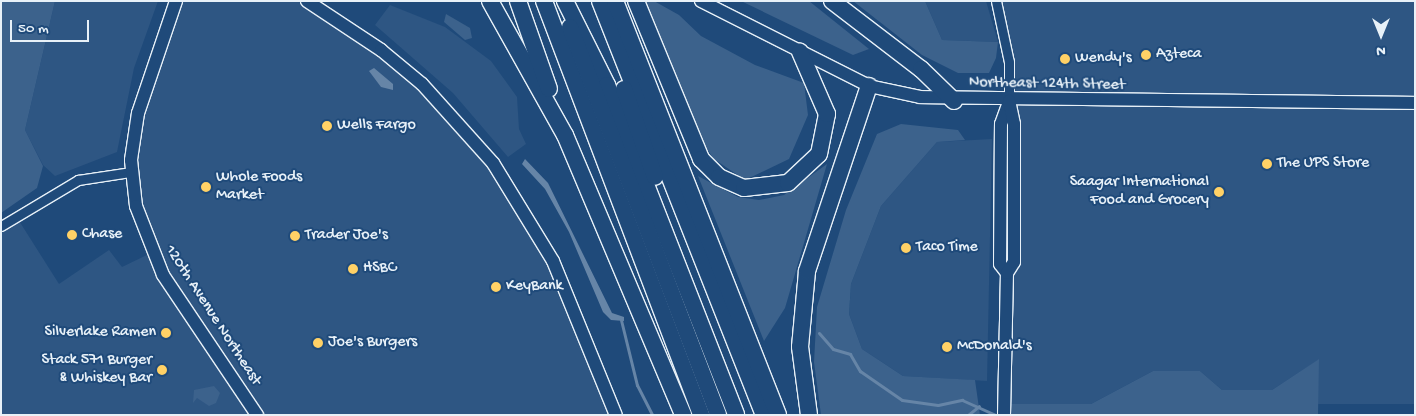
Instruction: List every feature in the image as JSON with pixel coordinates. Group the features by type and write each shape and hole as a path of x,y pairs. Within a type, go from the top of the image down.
{"highway":[{"path":"484,1 508,30"},
{"path":"490,1 508,30 565,135"},
{"path":"518,1 565,135 683,415"},
{"path":"544,1 702,415"},
{"path":"560,1 718,415"},
{"path":"565,1 607,85 736,415"},
{"path":"615,1 778,415"},
{"path":"636,1 701,159 720,177 744,188 788,183 819,154 827,114 800,52"},
{"path":"832,1 921,69 954,101"},
{"path":"603,9 608,42 648,158 747,415"},
{"path":"603,9 764,415"},
{"path":"809,415 800,347 807,271 869,86"}],"main road":[{"name":"120th Avenue Northeast","path":"176,1 138,112 131,172 138,218 163,275 257,415"},
{"path":"307,1 381,50 422,84 493,163 553,261 616,415"},
{"name":"Northeast 124th Street","path":"701,1 869,86 954,101 1415,103"},
{"path":"1004,415 1007,273 1014,257 1014,124 1009,102"}],"street":[{"path":"996,1 1009,62 1009,102"},
{"path":"1,226 78,180 131,172"}],"shaded area":[{"path":"1,1 55,1 25,130 43,166 37,188 1,213"},
{"path":"55,1 158,1 134,68 117,152 55,176 43,165 25,130"},
{"path":"176,1 307,1 422,84 523,206 616,415 1,415 1,226 16,216 59,284 109,250 122,267 151,253 131,160"},
{"path":"644,1 654,1 679,15 701,36 755,65 804,83 808,115 789,159 745,180 714,159 700,139"},
{"path":"741,1 809,1 869,49 853,55"},
{"path":"853,1 925,1 942,40 998,42 996,58 989,73 958,73 922,55"},
{"path":"925,1 986,1 998,42 942,40"},
{"path":"995,1 1415,1 1415,404 1318,404 1318,360 1272,390 1222,390 1200,371 1153,371 1091,404 1004,404 1009,62"},
{"path":"390,5 445,27 491,61 517,97 519,129 526,144 508,157 453,93 375,25"},
{"path":"446,14 470,28 472,38 465,40 444,22"},
{"path":"374,68 393,84 393,90 381,87 369,71"},
{"path":"901,124 958,130 965,140 937,142 881,206 851,284 849,314 862,349 903,376 975,380 980,415 821,415 814,362 817,307 846,210 877,134"},
{"path":"992,139 987,381 903,376 862,349 849,314 851,284 881,206 937,142"},
{"path":"525,159 548,183 612,313 624,317 624,321 611,320 603,312 569,232 545,189 522,164"},
{"path":"827,164 785,308 764,341 698,176 738,197 759,200 784,195"},
{"path":"1319,359 1318,415 1004,415 1004,404 1091,404 1153,371 1200,371 1222,390 1272,390"},
{"path":"214,386 220,393 216,403 209,406 197,398 193,403 194,390"}],"waterway":[{"path":"621,320 637,385 652,415"},
{"path":"819,333 833,349 850,354 860,371 902,400 938,405 962,400 996,415"},
{"path":"968,415 979,406"}],"place":[{"name":"Azteca","path":"1146,55"},
{"name":"Wendy's","path":"1065,59"},
{"name":"Wells Fargo","path":"327,126"},
{"name":"The UPS Store","path":"1267,164"},
{"name":"Whole Foods Market","path":"206,187"},
{"name":"Saagar International Food and Grocery","path":"1219,192"},
{"name":"Chase","path":"72,235"},
{"name":"Trader Joe's","path":"295,236"},
{"name":"Taco Time","path":"906,248"},
{"name":"HSBC","path":"353,269"},
{"name":"KeyBank","path":"496,287"},
{"name":"Silverlake Ramen","path":"166,333"},
{"name":"Joe's Burgers","path":"318,343"},
{"name":"McDonald's","path":"947,347"},
{"name":"Stack 571 Burger & Whiskey Bar","path":"162,370"}]}
